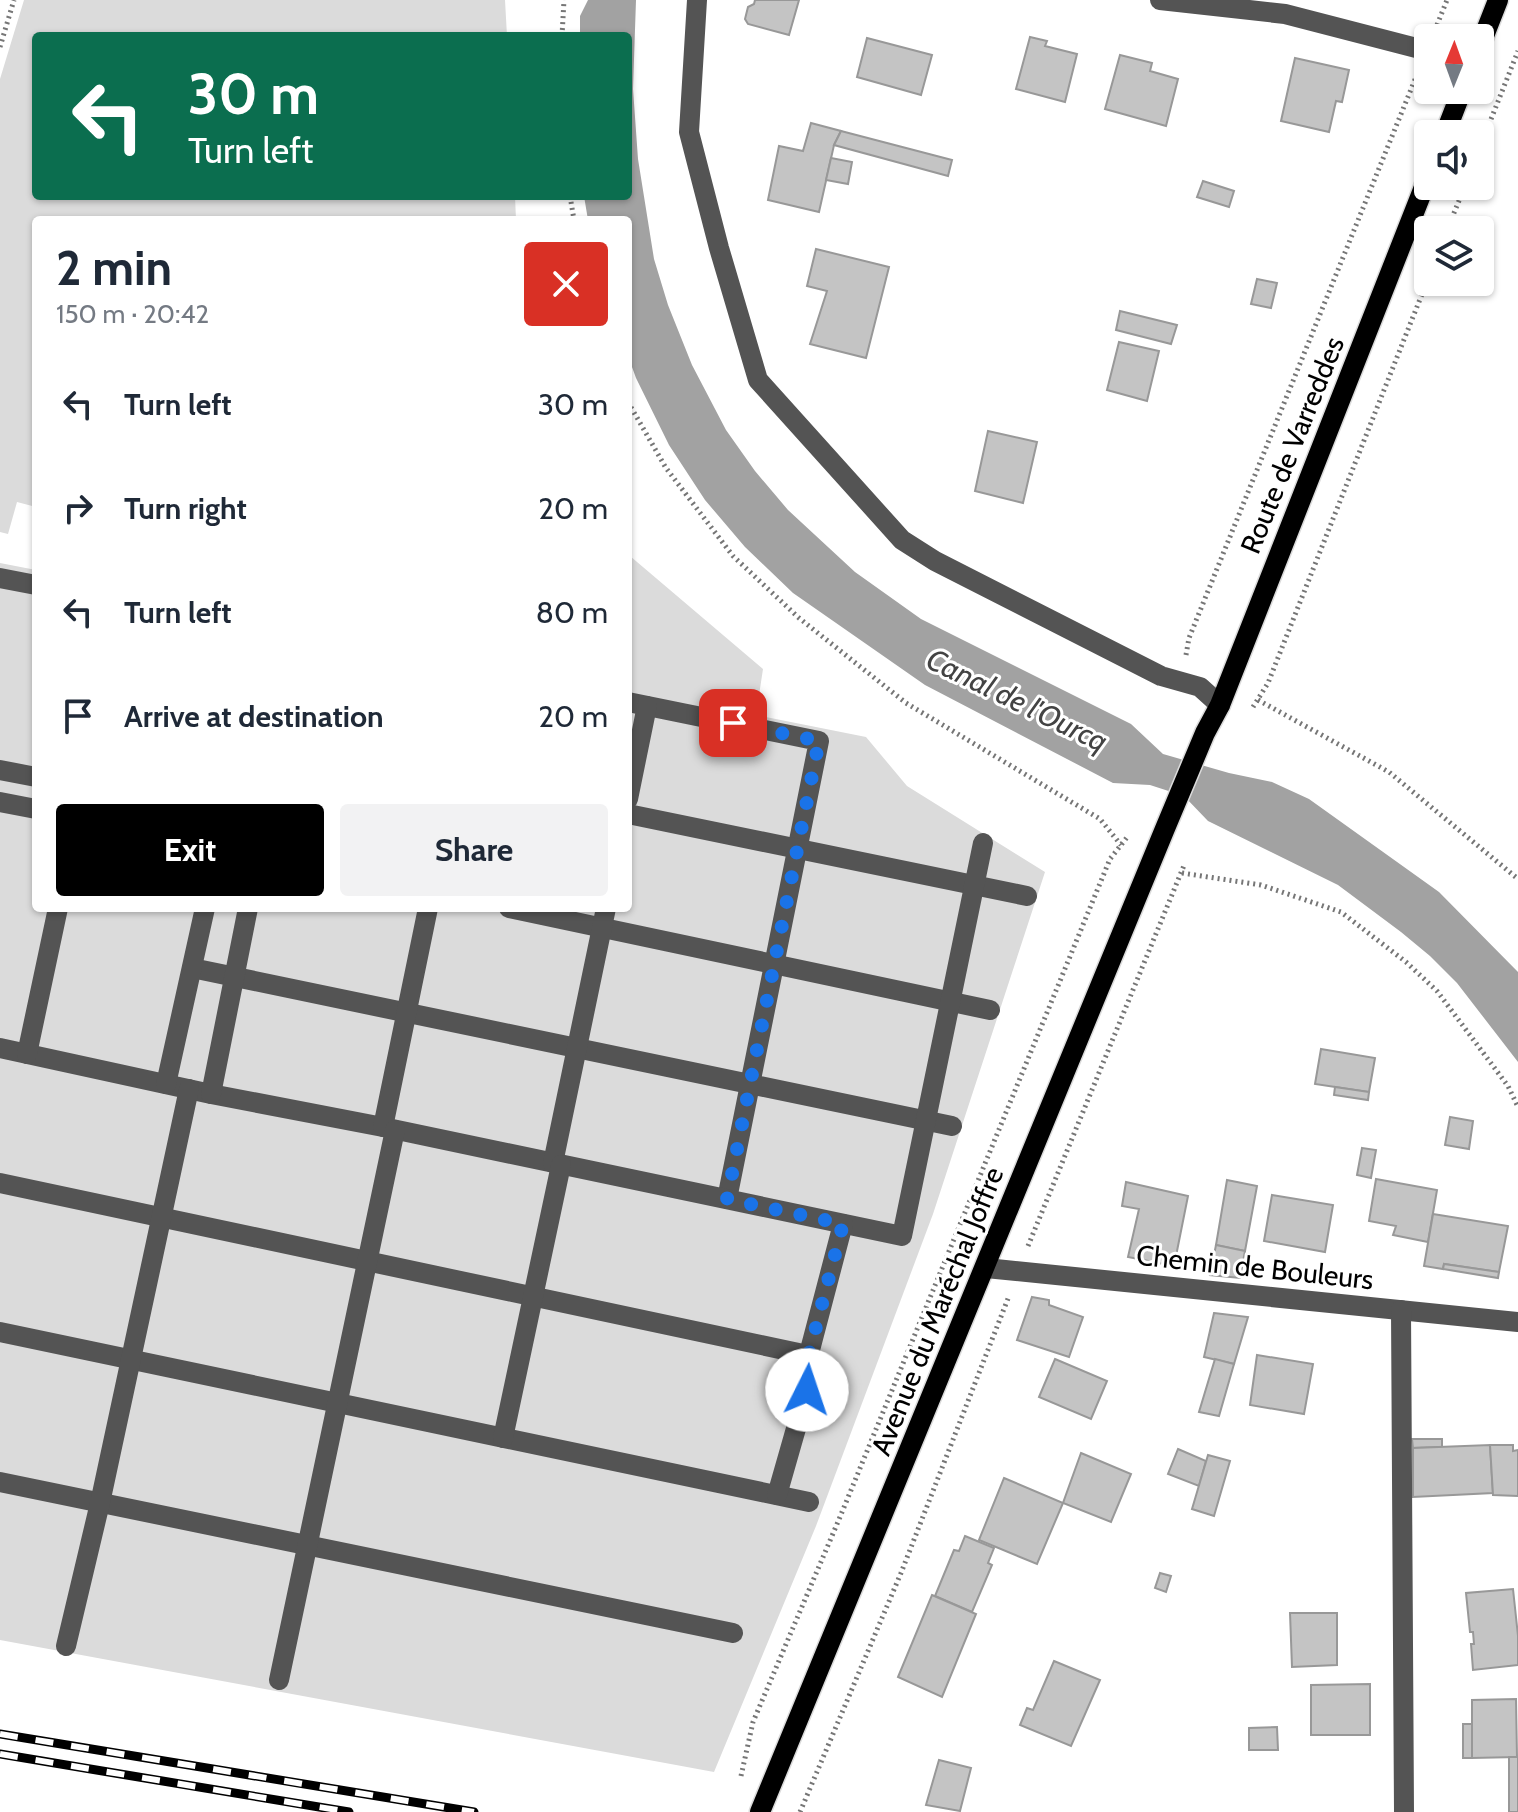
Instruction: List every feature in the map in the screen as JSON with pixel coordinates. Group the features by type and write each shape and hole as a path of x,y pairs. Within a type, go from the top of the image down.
{"main road":[{"path":"1489,24 1498,0"},
{"name":"Route de Varreddes","path":"1205,733 1220,705 1419,200"},
{"name":"Avenue du Maréchal Joffre","path":"760,1812 1205,733"}],"street":[{"path":"697,0 689,132 758,380 902,540 935,561 1161,676 1200,687 1220,705"},
{"path":"1160,0 1285,14 1414,44"},
{"path":"0,578 32,584"},
{"path":"632,761 638,704 819,741 727,1199"},
{"path":"0,770 32,776"},
{"path":"0,802 32,808"},
{"path":"632,815 1027,896"},
{"path":"0,1048 902,1236 983,843"},
{"path":"27,1054 57,912"},
{"path":"166,1084 204,912"},
{"path":"211,1094 247,912"},
{"path":"279,1680 367,1262 407,1013 427,912"},
{"path":"547,912 604,918 774,964 990,1010"},
{"path":"503,1438 533,1297 577,1048 604,918"},
{"path":"192,968 952,1126"},
{"path":"66,1646 189,1089"},
{"path":"0,1183 808,1355"},
{"path":"777,1495 807,1390 805,1369 808,1355 843,1224"},
{"name":"Chemin de Bouleurs","path":"986,1268 1518,1322"},
{"path":"1401,1310 1404,1812"},
{"path":"0,1332 809,1502"},
{"path":"0,1482 733,1633"}],"path":[{"path":"0,47 14,0"},
{"path":"562,32 564,0"},
{"path":"1438,24 1447,0"},
{"path":"1491,120 1518,51"},
{"path":"1185,663 1189,638 1414,84"},
{"path":"1268,683 1421,296"},
{"path":"632,409 666,468 733,556 799,618 906,703 1100,819 1121,845 1110,859 753,1722 739,1782"},
{"path":"1258,700 1389,772 1518,879"},
{"path":"1029,1243 1187,858"},
{"path":"1182,873 1261,885 1341,912 1406,962 1437,991 1508,1086 1518,1107"},
{"path":"800,1812 901,1573 1010,1294"}],"shaded area":[{"path":"24,0 505,0 507,32 32,32 32,200 515,200 516,216 32,216 32,506 17,502 8,534 0,532 0,79"},
{"path":"632,558 763,669 756,715 866,737 907,786 1045,872 933,1214 816,1526 714,1772 0,1640 0,563 32,569 32,912 632,912"}],"water":[{"name":"Canal de l'Ourcq","path":"588,0 636,0 633,89 638,159 654,259 692,365 726,430 788,510 855,572 921,619 1131,724 1163,754 1272,782 1309,799 1439,892 1518,972 1518,1062 1457,983 1430,956 1338,885 1208,821 1184,796 1150,785 1113,783 925,685 793,593 745,547 705,500 669,445 632,367 632,216 587,216 585,200 632,200 632,32 580,32 580,16"}],"building":[{"path":"755,0 799,0 789,35 748,24 745,19 748,7"},
{"path":"1030,37 1047,41 1045,46 1077,54 1065,102 1016,89"},
{"path":"867,38 932,55 921,95 857,77"},
{"path":"1120,55 1152,63 1150,71 1178,79 1166,126 1105,109"},
{"path":"1295,58 1349,70 1342,102 1336,101 1329,132 1281,121"},
{"path":"811,123 841,131 834,145 819,212 768,200 779,146 803,151"},
{"path":"841,131 952,160 948,176 834,145"},
{"path":"831,158 852,162 848,184 826,180"},
{"path":"1203,181 1234,191 1229,207 1197,197"},
{"path":"816,249 889,267 866,358 810,344 827,291 807,286"},
{"path":"1257,279 1277,283 1271,308 1251,304"},
{"path":"1120,311 1177,325 1171,344 1116,330"},
{"path":"1119,342 1159,351 1147,401 1107,390"},
{"path":"988,431 1037,442 1023,503 975,491"},
{"path":"1321,1049 1375,1058 1369,1092 1315,1084"},
{"path":"1335,1087 1369,1092 1368,1100 1334,1095"},
{"path":"1450,1117 1473,1121 1469,1149 1445,1145"},
{"path":"1362,1148 1376,1150 1371,1178 1357,1175"},
{"path":"1376,1179 1437,1190 1428,1242 1393,1235 1396,1226 1369,1221"},
{"path":"1227,1180 1257,1186 1245,1251 1216,1245"},
{"path":"1126,1182 1188,1196 1174,1266 1128,1257 1139,1209 1122,1206"},
{"path":"1272,1195 1333,1205 1325,1252 1264,1241"},
{"path":"1433,1214 1508,1226 1499,1272 1444,1264 1443,1269 1424,1266"},
{"path":"1216,1245 1245,1251 1240,1278 1210,1275"},
{"path":"1444,1264 1499,1272 1498,1278 1443,1269"},
{"path":"1032,1297 1049,1300 1049,1305 1083,1317 1069,1357 1017,1340"},
{"path":"1214,1313 1248,1317 1234,1364 1204,1357"},
{"path":"1257,1355 1313,1364 1304,1414 1250,1405"},
{"path":"1055,1359 1107,1381 1091,1419 1039,1397"},
{"path":"1215,1359 1234,1364 1219,1416 1199,1412"},
{"path":"1412,1439 1442,1439 1442,1447 1413,1448"},
{"path":"1490,1445 1493,1493 1413,1497 1413,1448"},
{"path":"1490,1445 1513,1445 1513,1451 1518,1450 1518,1496 1493,1495"},
{"path":"1178,1449 1206,1461 1199,1486 1168,1474"},
{"path":"1081,1453 1131,1474 1111,1522 1063,1503"},
{"path":"1208,1455 1230,1461 1214,1516 1192,1509"},
{"path":"1004,1478 1063,1503 1037,1564 979,1540"},
{"path":"965,1536 994,1548 988,1563 992,1565 972,1612 935,1596 954,1550 959,1551"},
{"path":"1160,1573 1171,1576 1166,1592 1155,1588"},
{"path":"1513,1589 1518,1665 1473,1670 1473,1632 1470,1632 1466,1593"},
{"path":"932,1595 976,1614 942,1697 898,1677"},
{"path":"1290,1613 1337,1613 1337,1665 1292,1667"},
{"path":"1054,1661 1100,1680 1071,1746 1020,1725 1027,1708 1033,1710"},
{"path":"1370,1684 1370,1735 1311,1735 1311,1685"},
{"path":"1516,1699 1517,1757 1472,1758 1472,1700"},
{"path":"1463,1724 1472,1724 1472,1758 1463,1758"},
{"path":"1277,1727 1278,1750 1249,1750 1249,1728"},
{"path":"1509,1757 1518,1757 1518,1812 1509,1812"},
{"path":"939,1760 971,1768 960,1811 926,1805"}],"railway":[{"path":"0,1734 474,1812"},
{"path":"0,1754 349,1812"}],"route":[{"path":"733,723 819,741 727,1199 843,1224 805,1369 807,1390"}]}
